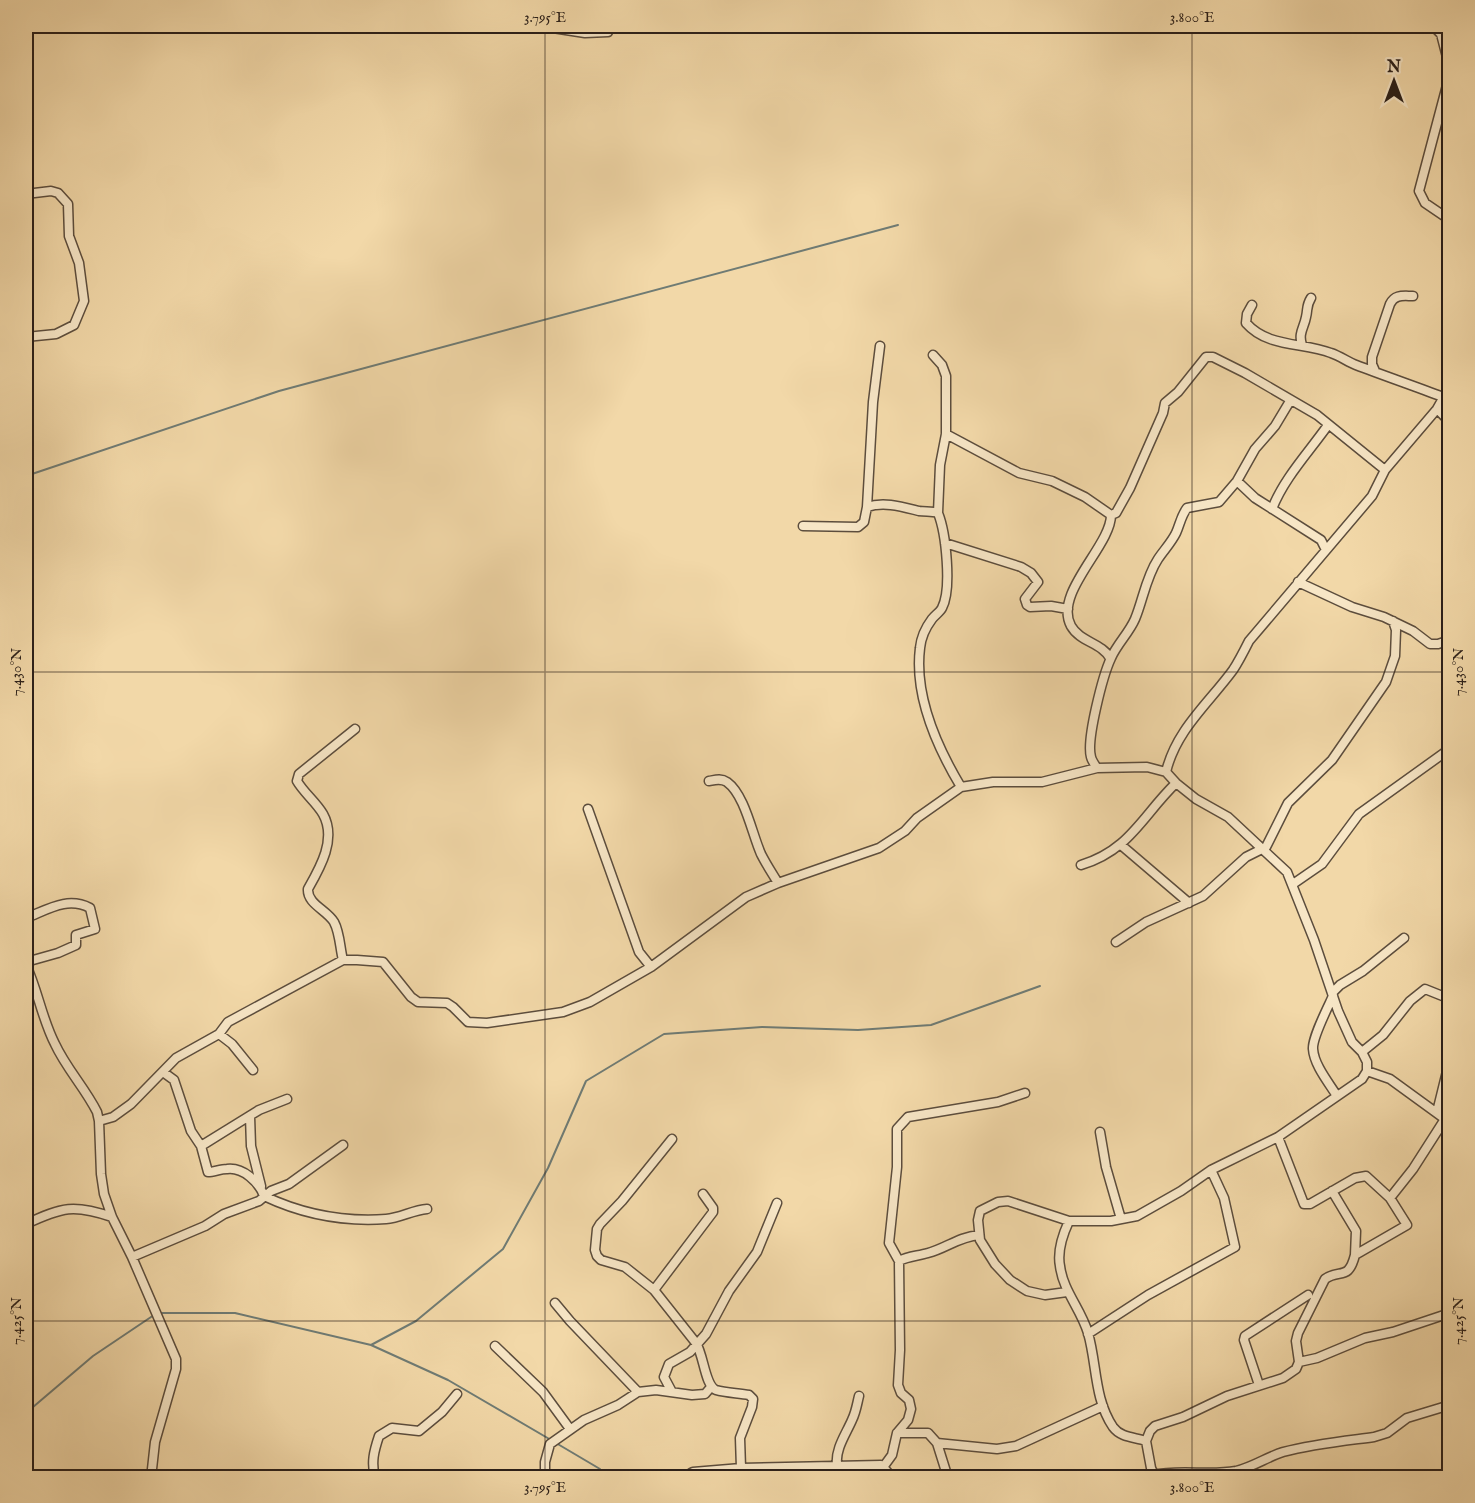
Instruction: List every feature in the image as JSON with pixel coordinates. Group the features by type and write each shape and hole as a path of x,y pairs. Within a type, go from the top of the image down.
{"street":[{"path":"540,26 585,33 608,32 610,26"},
{"path":"1433,26 1445,34 1449,69"},
{"path":"1449,74 1419,191 1425,203 1449,220"},
{"path":"26,194 51,191 58,193 68,204 69,237 79,263 84,301 74,325 56,334 26,337"},
{"path":"1375,371 1372,357 1393,298 1413,296"},
{"path":"1302,345 1301,328 1306,316 1306,305 1311,298"},
{"path":"1252,305 1247,314 1246,323 1253,331 1275,342 1302,345 1332,353 1354,365 1443,398"},
{"path":"803,526 858,527 864,522 867,507 873,402 880,346"},
{"path":"933,355 942,364 946,376 946,434 940,465 938,513 945,543 946,586 942,608 925,632 920,647 921,676 926,710 950,769 961,787"},
{"path":"1111,515 1116,513 1130,488 1165,404 1178,392 1206,357 1213,357 1245,373 1317,415 1385,470"},
{"path":"1166,772 1182,732 1234,669 1249,641 1372,496 1385,470 1437,409 1449,386"},
{"path":"1097,768 1091,758 1090,743 1100,687 1110,658 1132,627 1142,594 1157,560 1177,531 1187,508 1219,502 1237,481 1255,449 1275,426 1290,401"},
{"path":"1437,409 1449,422"},
{"path":"1272,509 1287,480 1328,425"},
{"path":"946,434 1019,472 1052,481 1085,497 1111,515"},
{"path":"1237,481 1255,498 1321,540 1326,550"},
{"path":"867,507 889,505 938,513"},
{"path":"1110,658 1107,652 1078,634 1070,625 1068,609 1080,576 1109,528 1111,515"},
{"path":"945,543 1013,564 1031,573 1038,582 1025,599 1029,607 1051,606 1068,609"},
{"path":"1298,582 1352,607 1393,621 1413,631 1430,644 1449,640"},
{"path":"1116,942 1146,922 1203,896 1246,857 1262,849 1269,841 1288,803 1332,760 1386,682 1395,656 1396,630 1393,621"},
{"path":"343,960 335,924 326,911 308,894 308,889 325,859 327,824 323,814 297,781 299,774 355,729"},
{"path":"1293,885 1322,864 1359,814 1444,753"},
{"path":"99,1121 113,1116 131,1104 176,1058 219,1034 228,1022 343,960 383,962 411,997 418,1002 447,1003 468,1022 475,1024 562,1012 590,1002 651,967 746,897 778,883 879,848 905,831 916,818 961,787 993,782 1042,782 1097,768 1147,767 1166,772 1196,799 1228,817 1281,864 1293,885 1352,1042 1362,1052 1367,1062 1367,1071 1362,1078 1278,1137 1211,1170 1181,1191 1137,1216 1121,1219 1069,1221 1008,1202 998,1202 980,1211 978,1221 980,1240 995,1264 1010,1280 1027,1291 1045,1295 1067,1292"},
{"path":"708,781 721,779 728,782 734,789 746,812 766,864 778,883"},
{"path":"1081,865 1095,861 1121,844 1176,783"},
{"path":"588,809 639,951 651,967"},
{"path":"1121,844 1189,903"},
{"path":"26,918 63,902 90,908 94,929 76,935 76,945 26,964 55,1045 66,1066 93,1103 99,1121 100,1174 104,1194 112,1217 176,1359 176,1369 155,1442 152,1478"},
{"path":"1337,1096 1318,1065 1313,1049 1333,995 1340,985 1363,971 1404,938"},
{"path":"1362,1052 1383,1035 1410,1001 1425,989 1449,999"},
{"path":"219,1034 232,1044 253,1070"},
{"path":"1437,1112 1449,1059"},
{"path":"1367,1071 1390,1079 1447,1119 1390,1198"},
{"path":"163,1072 174,1080 191,1131 201,1146 208,1172 230,1168 248,1175 263,1193 289,1208 324,1215 355,1219 389,1219 427,1209"},
{"path":"884,1466 892,1455 897,1433 908,1420 911,1409 909,1400 901,1393 898,1385 899,1262 889,1243 897,1167 897,1129 908,1117 998,1102 1025,1093"},
{"path":"201,1146 250,1116 287,1099"},
{"path":"132,1257 198,1230 224,1214 259,1201 263,1193 251,1146 250,1116"},
{"path":"1100,1132 1106,1167 1121,1219"},
{"path":"1278,1137 1304,1203 1310,1204 1355,1178 1366,1176 1390,1198 1407,1225 1355,1255"},
{"path":"672,1139 597,1229 595,1250 601,1260 625,1267 654,1290 702,1353 707,1380 711,1387 716,1390 749,1395 753,1400 740,1438 741,1468"},
{"path":"263,1193 289,1184 344,1145"},
{"path":"1088,1334 1148,1295 1235,1247 1224,1198 1211,1170"},
{"path":"1332,1191 1356,1231 1355,1255 1348,1271 1342,1275 1328,1276 1318,1290 1298,1333 1296,1341 1299,1362 1296,1369 1283,1378 1227,1396 1183,1417 1155,1426 1146,1441 1154,1476 1166,1473 1235,1471 1256,1465 1285,1452 1387,1433 1407,1418 1449,1405"},
{"path":"654,1290 712,1212 713,1208 704,1194"},
{"path":"672,1392 664,1377 669,1364 690,1352 706,1334 729,1291 757,1252 777,1203"},
{"path":"26,1224 48,1213 72,1208 89,1209 112,1217"},
{"path":"1069,1221 1060,1246 1059,1263 1063,1283 1075,1302 1088,1334 1103,1406 1114,1429 1121,1435 1146,1441"},
{"path":"899,1262 904,1258 931,1252 957,1239 979,1235"},
{"path":"1259,1385 1244,1340 1245,1336 1308,1294"},
{"path":"555,1303 638,1392"},
{"path":"1299,1362 1317,1358 1365,1338 1393,1332 1449,1313"},
{"path":"495,1346 543,1392 570,1429"},
{"path":"546,1478 545,1462 550,1444 570,1429 638,1392 672,1392 692,1395 705,1394 711,1387"},
{"path":"375,1478 372,1467 373,1455 379,1436 392,1428 419,1431 442,1412 457,1394"},
{"path":"837,1465 836,1459 854,1417 859,1396"},
{"path":"937,1443 998,1449 1016,1446 1103,1406"},
{"path":"897,1433 928,1433 937,1443 948,1478"},
{"path":"691,1478 693,1472 741,1468 884,1466"},
{"path":"884,1466 893,1478"}],"waterway":[{"path":"26,476 279,391 898,225"},
{"path":"159,1313 235,1313 371,1345 416,1321 503,1249 548,1168 586,1081 664,1034 762,1027 858,1030 931,1025 1040,986"},
{"path":"26,1413 93,1356 154,1315"},
{"path":"371,1345 448,1380 551,1440"},
{"path":"556,1443 600,1469 603,1478"}]}
